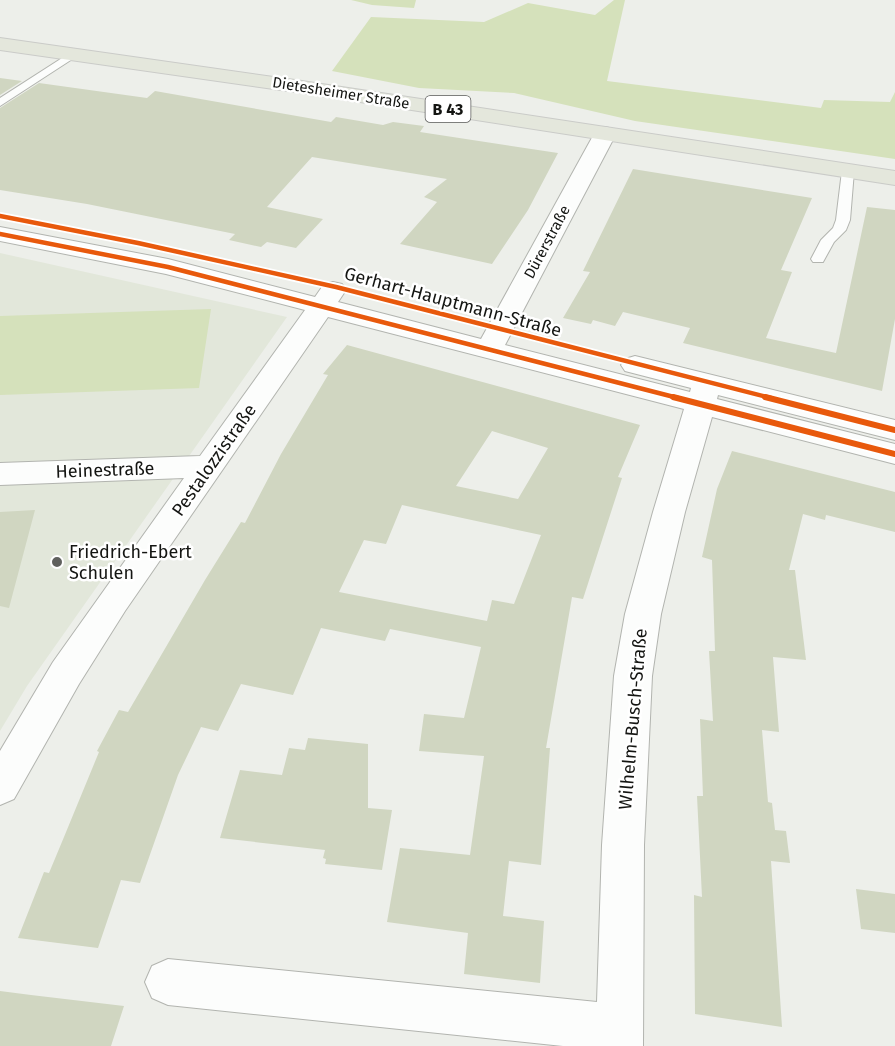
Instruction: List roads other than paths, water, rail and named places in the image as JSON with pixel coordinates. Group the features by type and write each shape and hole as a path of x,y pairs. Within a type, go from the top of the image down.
{"main road":[{"name":"Dietesheimer Straße","path":"0,44 895,178"}],"street":[{"name":"Dürerstraße","path":"494,340 605,134"},
{"name":"Gerhart-Hauptmann-Straße","path":"0,216 138,243 329,297 703,394 895,454"},
{"name":"Gerhart-Hauptmann-Straße","path":"0,234 329,297"},
{"name":"Pestalozzistraße","path":"0,787 66,673 113,602 329,297"},
{"name":"Gerhart-Hauptmann-Straße","path":"703,394 895,430"},
{"name":"Wilhelm-Busch-Straße","path":"168,982 618,1037 624,833 633,676 643,614 703,394"},
{"name":"Heinestraße","path":"0,474 209,466"}],"lane":[{"path":"0,103 73,54"},
{"path":"818,259 828,240 839,230 843,220 848,171"}],"place":[{"name":"Friedrich-Ebert Schulen","path":"57,562"}]}
